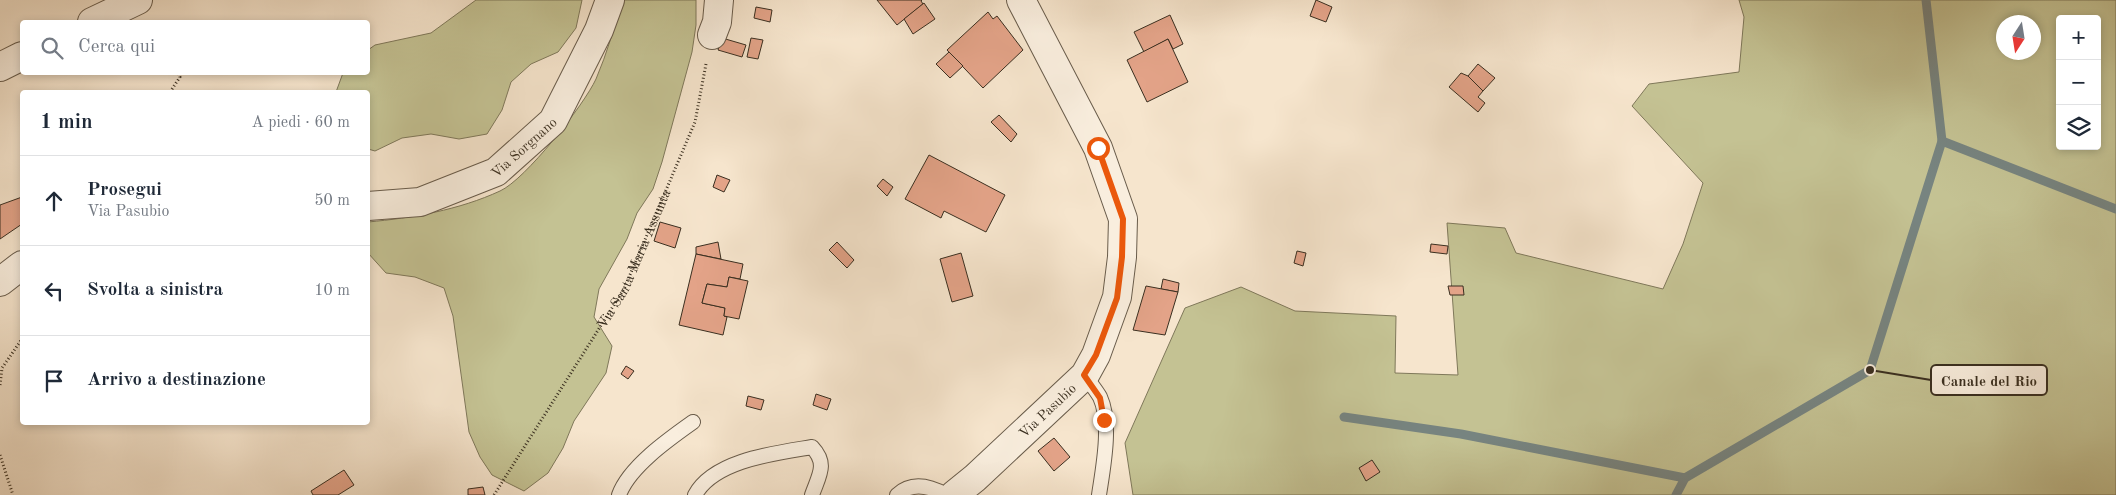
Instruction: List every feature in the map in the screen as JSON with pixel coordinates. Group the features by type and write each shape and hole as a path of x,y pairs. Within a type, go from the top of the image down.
{"street":[{"name":"Via Sorgnano","path":"370,206 420,202 496,172 553,121 599,30 610,0"},
{"path":"712,34 717,22 719,0"},
{"name":"Via Pasubio","path":"954,495 975,478 1084,375 1096,355 1117,298 1122,257 1123,219 1098,148 1021,0"},
{"path":"0,67 20,57"},
{"path":"0,282 20,267"}],"lane":[{"path":"1084,375 1100,398 1104,420 1105,459 1099,495"},
{"path":"619,495 623,484 660,446 693,422"},
{"path":"694,495 700,486 718,472 767,454 812,447 821,456 822,465 812,495"},
{"path":"897,495 902,490 915,486 931,486 946,495"}],"path":[{"name":"Via Santa Maria Assunta","path":"494,495 624,289 695,122 712,34"},
{"path":"171,90 180,77 179,75"},
{"path":"0,385 2,368 20,342"},
{"path":"0,455 13,495"}],"shaded area":[{"path":"476,0 582,0 576,28 558,52 531,64 511,82 502,110 487,134 459,139 431,134 402,138 375,151 370,150 370,90 337,90 342,75 370,75 370,49 375,45 431,33"},
{"path":"624,0 696,0 696,25 692,52 653,189 637,213 627,239 599,289 594,317 612,346 606,373 574,421 563,448 548,473 524,491 492,475 480,457 469,432 453,316 444,288 415,277 386,273 370,255 370,222 452,208 484,198 511,184 538,158 567,123 589,91 600,69"},
{"path":"1739,0 2116,0 2116,495 1133,495 1125,443 1185,308 1241,287 1295,311 1396,316 1395,373 1458,375 1447,223 1505,228 1516,253 1663,289 1683,244 1703,183 1632,106 1649,84 1739,72 1744,17"}],"building":[{"path":"877,0 922,0 923,4 897,25"},
{"path":"1316,0 1332,7 1326,22 1310,16"},
{"path":"924,3 935,19 913,34 904,19"},
{"path":"756,7 772,10 770,22 754,18"},
{"path":"988,12 993,19 997,16 1023,50 983,88 947,50"},
{"path":"1170,15 1183,44 1173,49 1168,39 1144,52 1134,32"},
{"path":"722,38 746,45 742,57 718,50"},
{"path":"751,38 763,40 758,59 747,57"},
{"path":"1168,39 1188,82 1147,102 1127,60"},
{"path":"949,52 963,66 950,78 936,64"},
{"path":"1478,64 1495,78 1483,91 1468,76"},
{"path":"1461,73 1468,76 1483,91 1478,97 1485,103 1478,112 1449,87"},
{"path":"999,115 1017,134 1011,142 991,122"},
{"path":"929,155 1005,195 986,232 944,211 941,218 905,199"},
{"path":"717,175 730,180 724,192 713,187"},
{"path":"883,179 893,187 887,196 877,186"},
{"path":"20,198 20,225 0,239 0,205"},
{"path":"660,222 681,228 675,248 654,241"},
{"path":"718,242 721,259 696,254 696,247"},
{"path":"837,242 854,260 847,268 829,250"},
{"path":"1431,244 1448,246 1447,254 1430,252"},
{"path":"1297,251 1306,253 1303,266 1294,263"},
{"path":"961,253 973,296 952,302 940,259"},
{"path":"696,254 743,264 740,279 729,277 727,287 707,284 702,303 725,308 724,316 727,317 723,335 679,325"},
{"path":"729,277 748,281 739,319 724,316 725,308 702,303 707,284 727,287"},
{"path":"1163,279 1179,283 1178,292 1161,289"},
{"path":"1146,286 1178,292 1165,335 1133,330"},
{"path":"1448,286 1463,286 1464,295 1450,295"},
{"path":"626,366 634,371 628,379 621,374"},
{"path":"816,394 831,399 827,410 813,405"},
{"path":"748,396 764,400 761,410 746,406"},
{"path":"1054,438 1070,457 1054,471 1038,451"},
{"path":"1372,460 1380,472 1366,481 1359,468"},
{"path":"344,470 354,485 338,495 313,495 311,491"},
{"path":"483,487 485,495 468,495 468,489"}],"waterway":[{"path":"1676,495 1685,478 1870,370 1942,141 1926,0"},
{"path":"1942,141 2116,209"},
{"path":"1344,417 1461,434 1685,478"}],"place":[{"name":"Canale del Rio","path":"1870,370"}],"route":[{"path":"1098,148 1123,219 1122,257 1117,298 1096,355 1084,375 1100,398 1104,420"}]}
